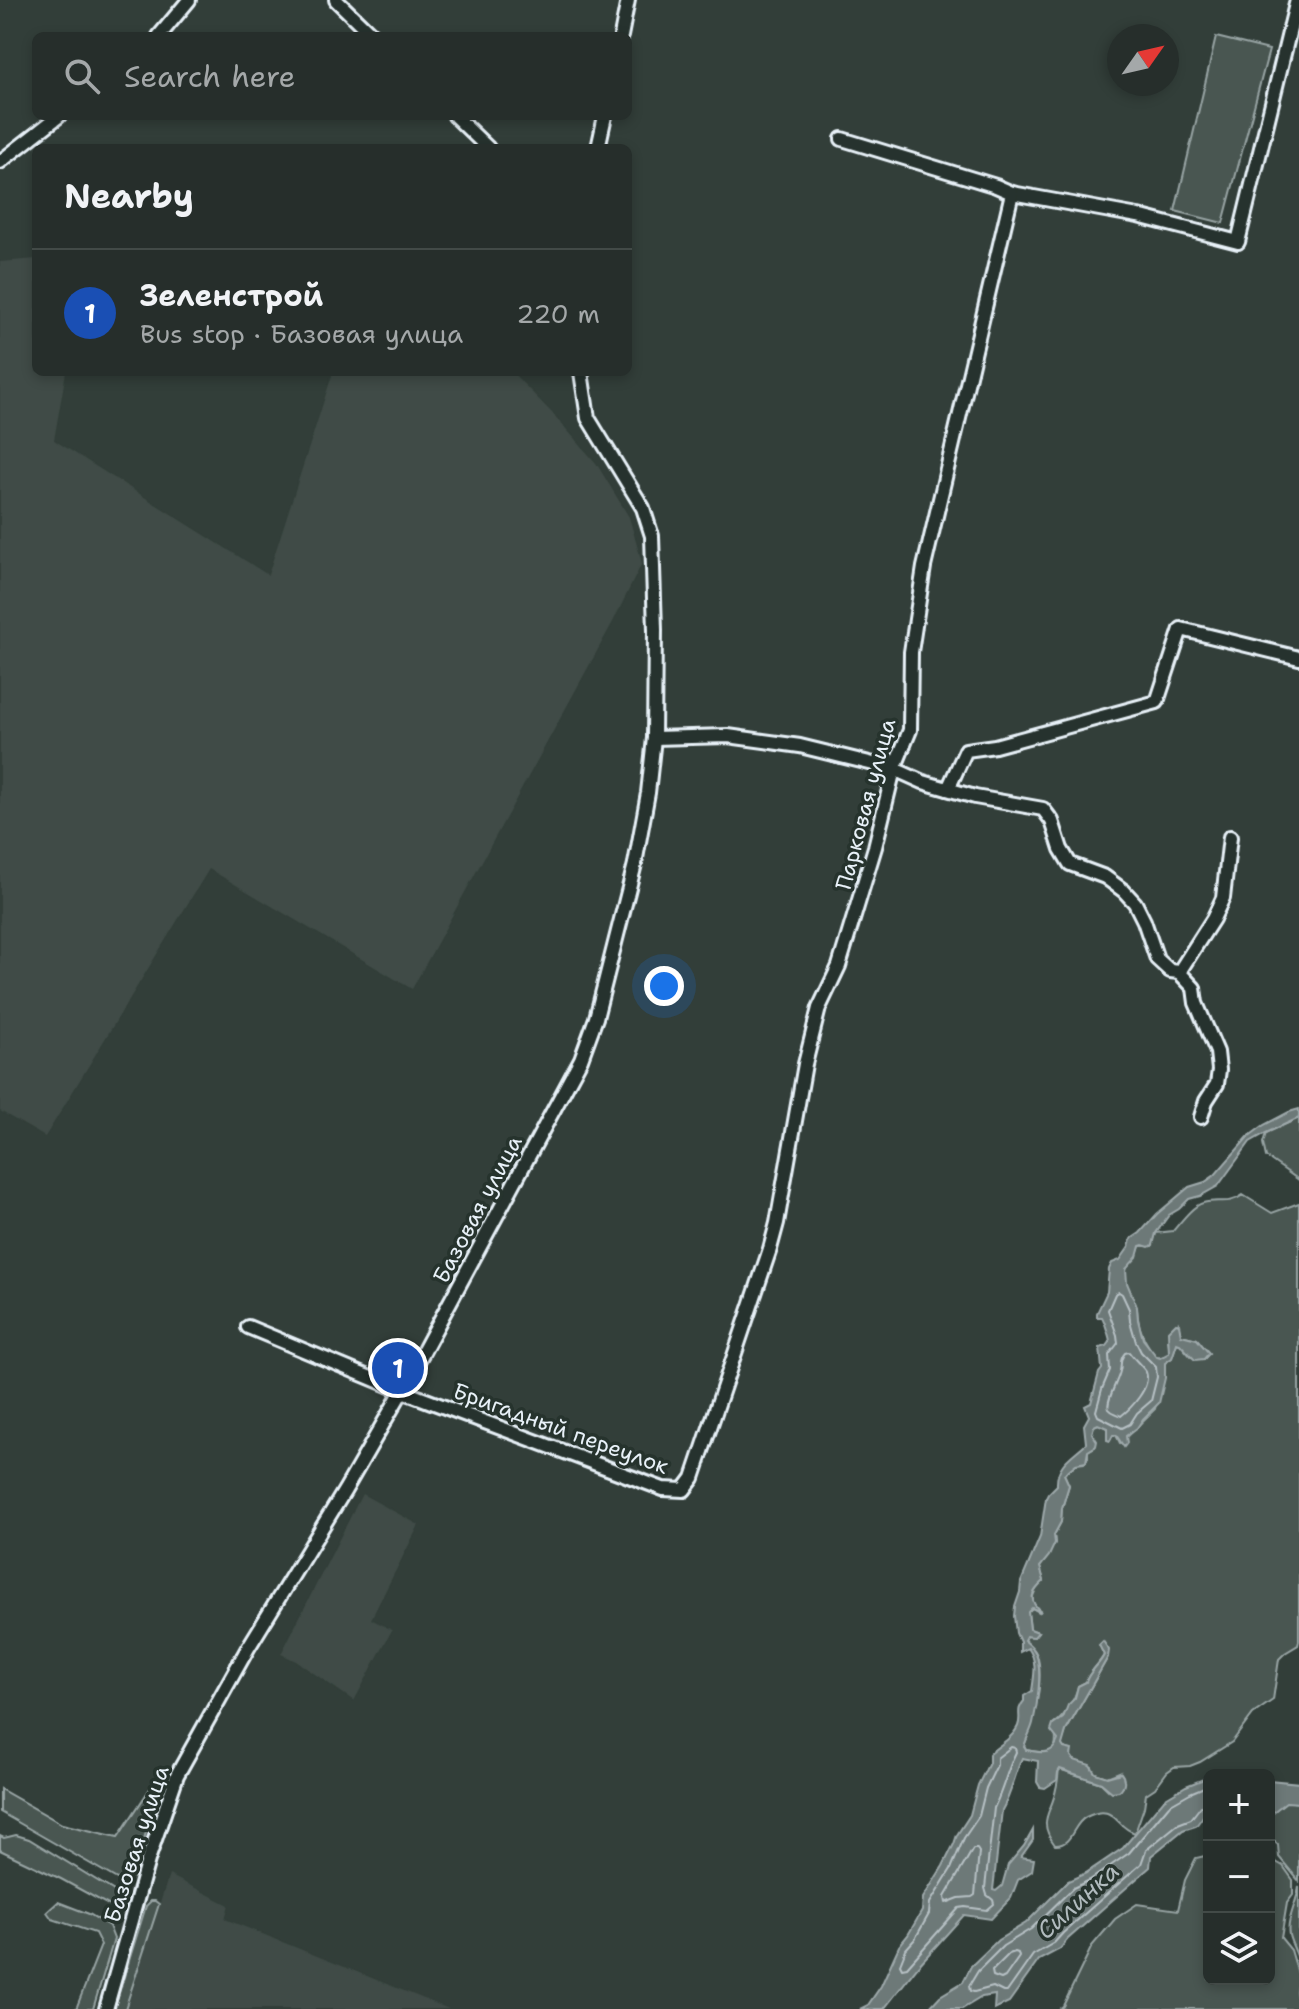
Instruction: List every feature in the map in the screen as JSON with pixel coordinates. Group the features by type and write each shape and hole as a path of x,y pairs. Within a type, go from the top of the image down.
{"street":[{"path":"162,32 189,0"},
{"path":"336,0 369,32"},
{"path":"622,32 628,0"},
{"path":"842,139 1012,193 1138,216 1238,242 1297,0"},
{"path":"0,162 54,120"},
{"path":"459,120 484,144"},
{"path":"599,144 604,120"},
{"name":"Парковая улица","path":"684,1490 693,1478 774,1236 808,1050 819,1008 839,966 875,847 894,769 910,730 911,652 924,567 1012,193"},
{"name":"Базовая улица","path":"106,2009 148,1860 177,1775 248,1648 402,1391 581,1059 596,1018 635,864 648,793 654,738 655,630 652,536 643,508 588,418 581,376"},
{"path":"948,789 966,750 995,746 1157,702 1181,629 1299,658"},
{"path":"654,738 728,736 769,740 894,769 923,782 975,797 1043,809 1052,821 1061,849 1070,864 1105,877 1124,891 1135,903 1144,921 1157,959 1170,971 1179,972 1194,988 1196,1003 1217,1052 1219,1070 1217,1084 1206,1101 1201,1117"},
{"path":"1179,972 1223,898 1230,837"},
{"name":"Бригадный переулок","path":"248,1327 402,1391 663,1489 684,1490"}],"shaded area":[{"path":"1216,37 1269,50 1223,223 1175,211"},
{"path":"32,259 32,376 65,376 54,440 268,575 332,376 516,376 596,463 629,517 642,563 613,622 412,989 209,869 45,1137 0,1111 0,262"},
{"path":"1299,1118 1299,1180 1266,1157 1263,1143 1266,1133"},
{"path":"1243,1195 1272,1213 1299,1203 1298,1645 1279,1659 1273,1700 1253,1714 1232,1742 1200,1762 1174,1767 1146,1794 1135,1833 1109,1814 1096,1813 1081,1820 1065,1842 1055,1845 1046,1823 1059,1769 1101,1783 1108,1790 1119,1772 1107,1777 1095,1773 1092,1767 1074,1760 1071,1750 1061,1745 1108,1657 1100,1646 1104,1655 1086,1682 1078,1686 1069,1707 1054,1724 1055,1747 1048,1752 1035,1752 1026,1750 1024,1746 1034,1714 1040,1677 1036,1653 1024,1640 1026,1636 1034,1637 1038,1632 1030,1629 1028,1612 1032,1608 1040,1610 1033,1603 1033,1595 1044,1581 1040,1567 1055,1543 1054,1535 1061,1522 1069,1485 1064,1474 1076,1464 1084,1463 1088,1451 1095,1447 1094,1426 1099,1424 1107,1428 1120,1443 1155,1409 1165,1363 1172,1358 1177,1343 1191,1357 1204,1359 1209,1354 1197,1339 1181,1335 1178,1323 1168,1340 1168,1355 1157,1358 1147,1344 1125,1277 1140,1246 1152,1246 1156,1233 1173,1231 1199,1205 1233,1200"},
{"path":"362,1494 419,1525 371,1619 392,1630 354,1701 281,1654"},
{"path":"169,1770 170,1775 148,1824 136,1871 131,1877 117,1879 0,1812 0,1789 62,1824 118,1837 161,1772"},
{"path":"1286,1801 1299,1803 1299,1881 1279,1857 1275,1842 1275,1810"},
{"path":"16,1835 29,1839 119,1894 125,1901 125,1911 121,1912 0,1850 0,1836"},
{"path":"1203,1856 1203,1985 1275,1985 1275,1861 1283,1866 1293,1880 1293,1895 1287,1903 1281,1938 1291,1950 1299,1977 1296,1991 1299,2009 1059,2009 1092,1946 1115,1919 1137,1904 1178,1910 1185,1880 1196,1858"},
{"path":"169,1875 229,1905 225,1919 449,2009 126,2009"},
{"path":"1299,1887 1299,1962 1288,1930"},
{"path":"151,1901 159,1904 125,2009 114,2009 146,1906"},
{"path":"58,1902 109,1926 114,1939 93,2009 76,2009 101,1945 95,1933 52,1919 47,1912"}],"water":[{"path":"1299,1109 1299,1118 1250,1142 1218,1186 1189,1199 1169,1215 1156,1233 1153,1245 1140,1246 1137,1257 1126,1269 1143,1339 1157,1357 1169,1353 1168,1331 1176,1323 1181,1335 1197,1339 1209,1353 1204,1359 1195,1360 1177,1343 1172,1358 1165,1363 1159,1403 1126,1436 1124,1447 1116,1435 1107,1440 1107,1428 1098,1424 1094,1426 1092,1433 1097,1441 1096,1446 1088,1451 1086,1462 1076,1464 1064,1474 1069,1485 1061,1522 1049,1556 1040,1567 1044,1581 1033,1596 1041,1612 1032,1608 1028,1612 1030,1629 1038,1632 1034,1637 1026,1636 1024,1640 1036,1654 1039,1679 1033,1723 1024,1747 1026,1750 1045,1752 1055,1745 1058,1740 1051,1731 1053,1725 1063,1718 1078,1686 1086,1682 1102,1659 1104,1655 1099,1645 1103,1641 1109,1650 1108,1657 1066,1731 1062,1745 1072,1750 1074,1760 1090,1765 1095,1773 1107,1777 1121,1773 1123,1787 1112,1792 1101,1783 1060,1769 1057,1780 1045,1788 1040,1787 1037,1782 1038,1761 1022,1758 1002,1810 993,1890 1002,1886 1008,1865 1033,1830 1033,1840 1021,1857 1034,1859 1032,1871 1018,1880 1011,1898 991,1919 964,1915 884,2009 860,2009 868,2005 881,1986 899,1946 922,1911 923,1898 970,1815 978,1785 989,1763 989,1754 1016,1730 1024,1696 1032,1691 1033,1658 1028,1648 1020,1652 1015,1607 1021,1582 1040,1537 1046,1498 1057,1485 1062,1465 1086,1443 1084,1425 1089,1416 1085,1406 1091,1403 1102,1369 1100,1348 1110,1342 1102,1317 1097,1317 1107,1292 1109,1269 1112,1263 1120,1260 1131,1239 1157,1214 1189,1187 1215,1175 1248,1137 1264,1125"},
{"name":"Силинка","path":"1203,1779 1203,1816 1196,1826 1183,1830 1151,1856 1150,1867 1060,1949 1039,1960 1009,2002 994,2009 995,1995 982,1997 962,2009 928,2009 940,1996 963,1982 971,1966 998,1940 1026,1923 1068,1881 1086,1873 1123,1848 1164,1799"},
{"path":"1275,1781 1299,1783 1299,1803 1286,1802 1275,1811"}],"place":[{"name":"Зеленстрой","path":"398,1368"}]}
